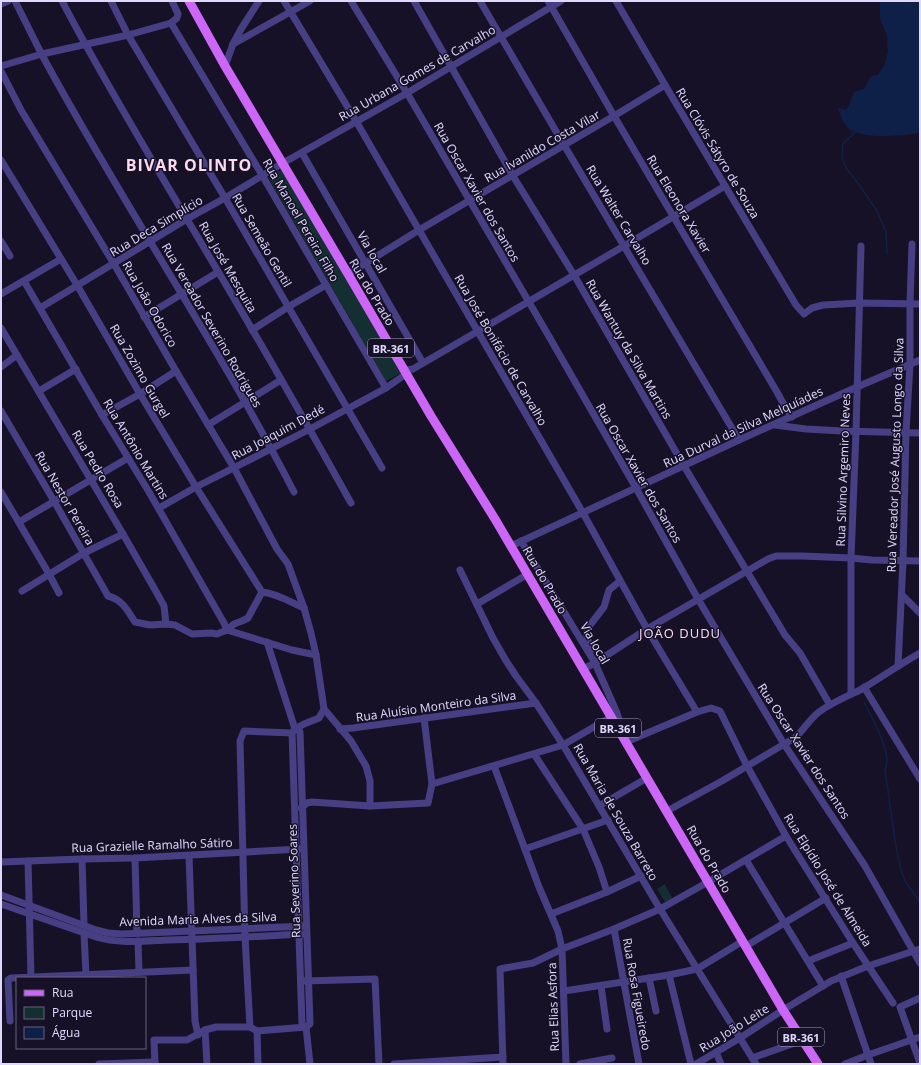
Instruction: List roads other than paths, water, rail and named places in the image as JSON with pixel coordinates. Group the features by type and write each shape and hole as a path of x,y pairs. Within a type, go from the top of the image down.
{"main road":[{"name":"BR-361","path":"189,1 225,66 283,163"},
{"name":"Rua do Prado","path":"283,163 528,574 783,1010"},
{"name":"BR-361","path":"783,1010 818,1064"}],"street":[{"path":"1,4 8,1"},
{"name":"Rua Vereador Severino Rodrigues","path":"15,1 74,114 182,293 271,448 294,492"},
{"name":"Rua José Mesquita","path":"62,1 84,44 310,429 351,503"},
{"name":"Rua Semeão Gentil","path":"111,1 128,35 382,468"},
{"path":"1,66 42,54 128,35 170,22 178,17 178,12 172,1"},
{"path":"225,66 233,44 259,1"},
{"name":"Rua José Bonifácio de Carvalho","path":"284,1 356,121 478,331 583,513 647,629 697,712"},
{"path":"233,44 310,1"},
{"name":"Rua Oscar Xavier dos Santos","path":"351,1 407,93 469,202 529,302 698,599 784,744 865,866 917,951 920,963"},
{"name":"Rua Wantuy da Silva Martins","path":"414,1 513,176 574,275 684,466 785,635 800,653 830,705"},
{"name":"Rua Walter Carvalho","path":"480,1 739,440"},
{"name":"Rua Urbana Gomes de Carvalho","path":"283,163 452,67 550,4 561,1"},
{"name":"Rua Clóvis Sátyro de Souza","path":"616,1 796,305 804,314 812,308 823,304 860,303"},
{"name":"Rua Eleonora Xavier","path":"550,4 614,116 792,417"},
{"name":"Rua Manoel Pereira Filho","path":"170,22 262,175 386,388"},
{"name":"Rua João Odorico","path":"1,71 21,110 234,468 277,549 288,564 304,608 311,633 316,655 324,709"},
{"name":"Rua Ivanildo Costa Vilar","path":"348,274 419,230 469,202 665,85"},
{"name":"Via local","path":"302,153 423,363"},
{"name":"Rua Zozimo Gurgel","path":"1,160 196,487 262,592"},
{"name":"Rua Deca Simplício","path":"40,308 283,163"},
{"name":"Rua Joaquim Dedé","path":"159,508 196,487 310,429 386,388 423,363 725,186"},
{"path":"1,241 10,256"},
{"name":"Rua Vereador José Augusto Longo da Silva","path":"898,666 902,595 906,432 910,365 912,244"},
{"name":"Rua Silvino Argemiro Neves","path":"851,694 851,558 862,246"},
{"path":"1,294 61,259"},
{"path":"144,317 218,272"},
{"name":"Rua Antônio Martins","path":"24,281 102,416 159,508 227,630"},
{"path":"252,330 326,285"},
{"path":"860,303 920,304"},
{"name":"Rua Pedro Rosa","path":"1,328 92,480 161,600 164,606 166,624"},
{"path":"1,367 17,355"},
{"name":"Rua Durval da Silva Melquíades","path":"511,546 857,386 920,360"},
{"path":"39,390 76,369"},
{"path":"102,416 176,371"},
{"path":"208,425 281,380"},
{"name":"Rua Nestor Pereira","path":"1,411 108,596 116,598 120,601 135,622 150,625 166,624"},
{"path":"775,424 806,429 856,432 920,433"},
{"path":"19,522 128,458"},
{"path":"1,492 59,593"},
{"path":"22,591 84,553 123,534"},
{"name":"Via local","path":"520,541 596,663 617,713 626,742"},
{"path":"583,669 596,663 647,629 698,599 776,556 920,562"},
{"name":"Rua Maria de Souza Barreto","path":"460,570 494,638 516,676 536,703 563,745 640,876 754,1061"},
{"path":"477,604 528,574"},
{"path":"596,663 587,637 587,630 604,607 609,590 620,581"},
{"path":"166,624 175,625 192,634 217,634 248,618 262,592 267,592 304,608"},
{"path":"902,595 920,613"},
{"path":"227,630 292,650 316,655"},
{"path":"267,642 296,731"},
{"path":"667,811 796,737 810,720 819,712 920,653"},
{"path":"864,687 920,779"},
{"name":"Rua Aluísio Monteiro da Silva","path":"340,728 353,728 536,703"},
{"name":"Rua Elpídio José de Almeida","path":"626,742 697,712 711,708 720,711 747,766 786,836 853,943 893,1003"},
{"path":"258,1064 253,1029 245,937 240,741 244,731 296,731 304,724 319,718 324,709 351,741 366,766 370,781 370,806"},
{"path":"432,784 563,745 611,717"},
{"path":"295,812 307,803 312,802 370,806 428,803 432,784 424,718"},
{"name":"Rua Severino Soares","path":"296,731 303,807 306,926 301,932 309,981 310,1024 306,1027"},
{"name":"Rua Severino Soares","path":"296,731 295,812 301,932 302,1024 306,1027 310,1064"},
{"path":"534,754 583,829 607,892"},
{"name":"Rua Elias Asfora","path":"494,766 524,849 560,939 562,949 566,1064"},
{"path":"599,806 647,778"},
{"path":"524,849 608,820"},
{"path":"394,1064 503,1061 500,969 533,963 562,949 660,909 786,836"},
{"name":"Rua Grazielle Ramalho Sátiro","path":"1,862 189,856 304,848"},
{"path":"189,856 195,1021 198,1035"},
{"path":"135,858 138,933"},
{"path":"82,859 84,925"},
{"path":"746,860 823,986"},
{"path":"28,861 31,977 194,970"},
{"path":"551,914 607,892 640,876"},
{"name":"Avenida Maria Alves da Silva","path":"1,895 108,933 122,934 245,928 301,932"},
{"path":"564,991 669,975 697,969 744,943 785,923 826,898"},
{"name":"Avenida Maria Alves da Silva","path":"1,904 108,941 192,940 301,932"},
{"name":"Rua Rosa Figueiredo","path":"614,929 639,1064"},
{"path":"84,933 86,975"},
{"path":"138,941 140,972"},
{"path":"808,961 853,943"},
{"name":"Rua João Leite","path":"696,1064 841,976 917,951"},
{"path":"669,975 691,1064"},
{"path":"841,976 871,1064"},
{"path":"10,1021 8,980 10,978 16,978"},
{"path":"301,981 374,978 379,1064"},
{"path":"649,978 656,1011"},
{"path":"601,986 607,1028"},
{"path":"920,998 900,1007 920,1063"},
{"path":"99,1064 155,1063 154,1040 186,1040 216,1026 253,1029 306,1027"},
{"path":"205,1030 207,1064"},
{"path":"845,1064 920,1038"},
{"path":"754,1061 803,1040"},
{"path":"716,1052 721,1064"},
{"path":"580,1064 612,1058"}],"water":[{"path":"880,1 920,1 920,133 892,136 872,136 862,134 847,127 838,108 846,110 854,92 864,89 871,76 878,75 885,64 888,52 887,36 880,18"}],"waterway":[{"path":"856,131 843,144 842,158 846,168 877,211 886,232 887,254"},
{"path":"864,702 878,731 886,753 887,761 885,770 896,847 901,870 905,881 920,902"}],"district":[{"name":"BIVAR OLINTO","path":"189,165"},
{"name":"JOÃO DUDU","path":"680,633"}]}
